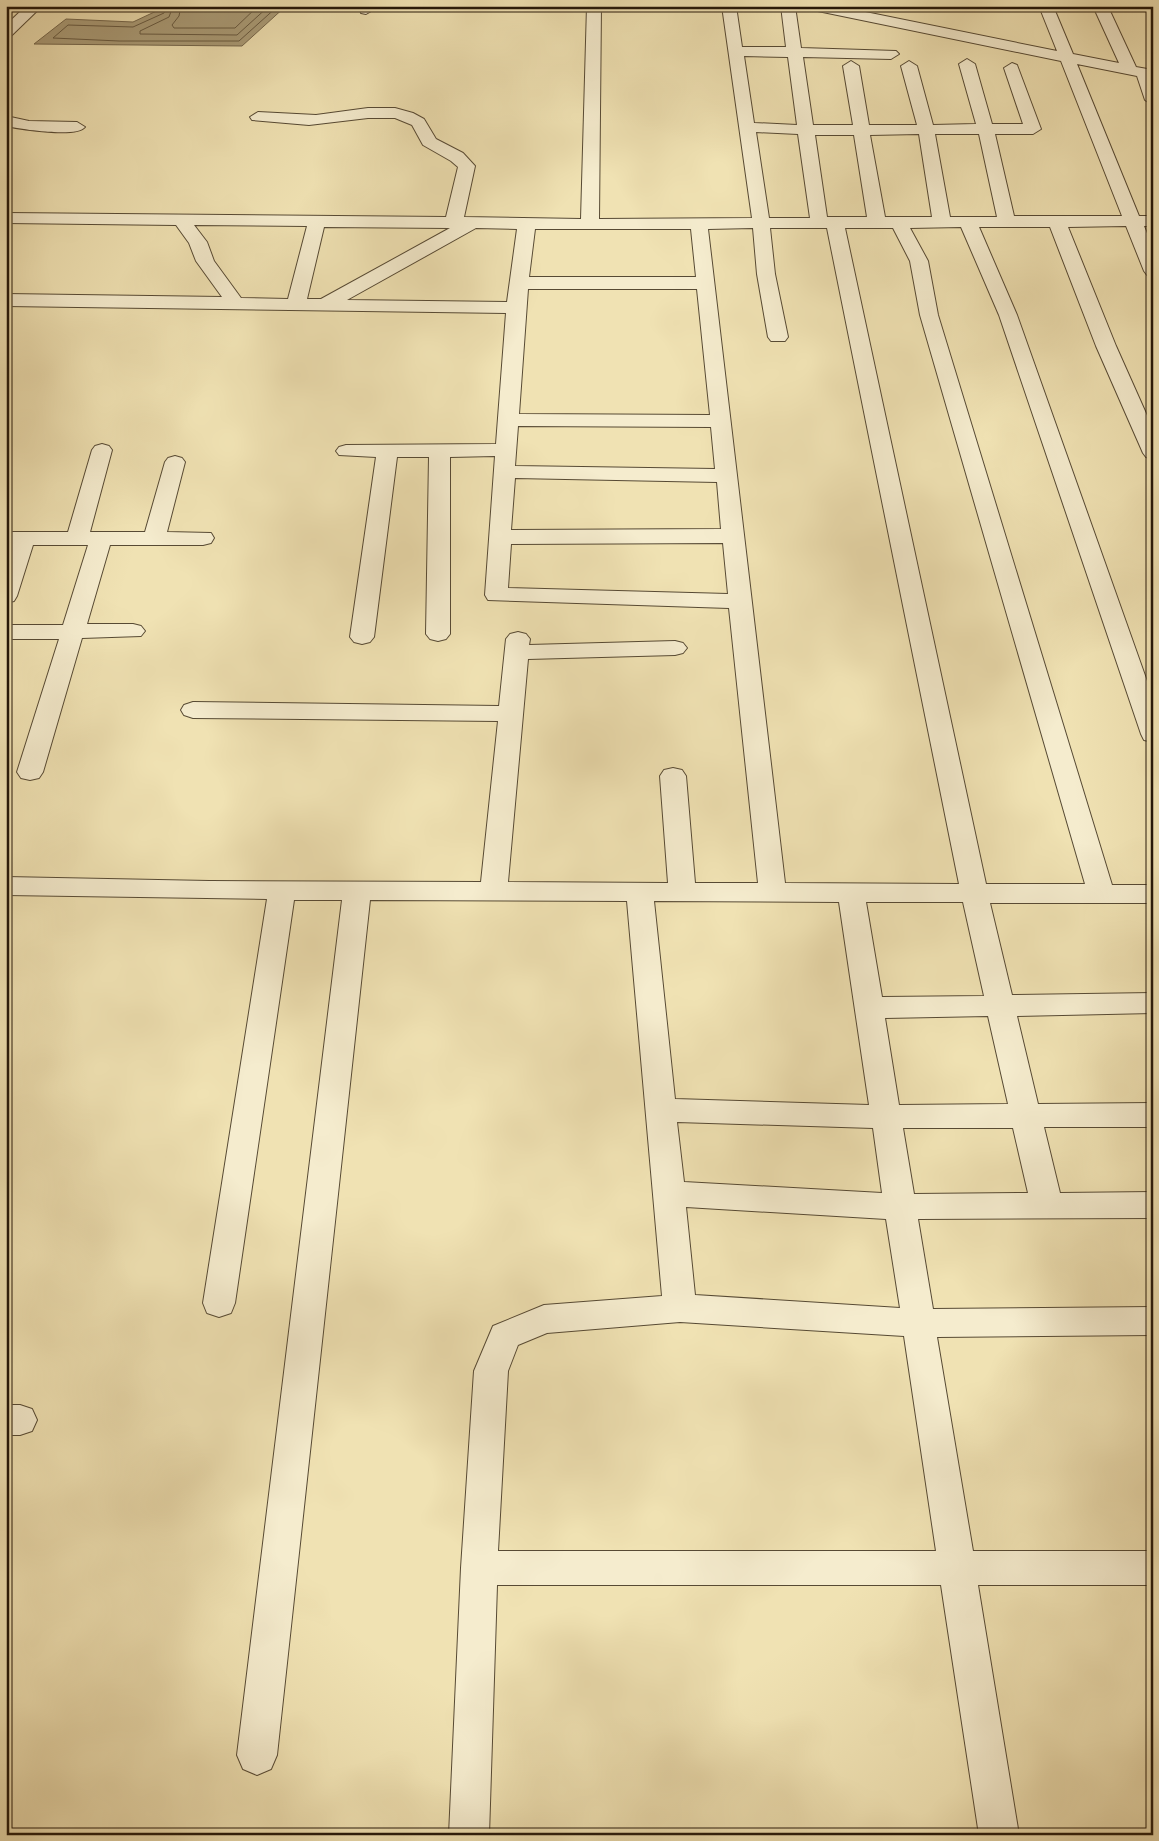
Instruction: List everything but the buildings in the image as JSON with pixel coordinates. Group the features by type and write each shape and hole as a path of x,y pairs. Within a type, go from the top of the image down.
{"street":[{"path":"6,33 35,6"},
{"path":"590,224 594,6"},
{"path":"728,6 761,223 766,274 778,337"},
{"path":"788,6 806,130 974,893 1048,1206"},
{"path":"813,6 1142,73"},
{"path":"898,6 910,27"},
{"path":"1046,6 1153,271"},
{"path":"1100,7 1153,7"},
{"path":"1100,7 1142,73 1153,100"},
{"path":"845,13 850,60 862,130 888,223 919,261 929,315 1101,893"},
{"path":"736,51 795,53 850,60 891,54"},
{"path":"967,64 986,130 1007,222"},
{"path":"909,66 926,130 942,222"},
{"path":"747,127 806,130 1033,130 1012,68"},
{"path":"258,117 317,120 360,113 376,113 408,117 417,121 422,125 429,142 457,157 467,166 454,222"},
{"path":"6,120 36,127 77,127"},
{"path":"6,218 590,224 1153,221"},
{"path":"180,219 198,242 205,261 234,301"},
{"path":"296,304 317,221"},
{"path":"323,305 474,222"},
{"path":"968,222 1008,315 1153,734"},
{"path":"1057,222 1106,346 1153,453"},
{"path":"527,223 516,308 510,420 496,595 740,601"},
{"path":"699,223 772,892"},
{"path":"519,284 705,283"},
{"path":"6,300 234,301 323,305 516,308"},
{"path":"510,420 721,421"},
{"path":"77,539 102,450"},
{"path":"438,634 440,450"},
{"path":"346,451 507,450"},
{"path":"362,637 387,451"},
{"path":"154,539 175,462"},
{"path":"506,472 727,476"},
{"path":"501,537 733,536"},
{"path":"6,596 15,539 203,538"},
{"path":"30,772 101,539"},
{"path":"6,632 133,632"},
{"path":"494,891 517,645 675,648"},
{"path":"193,710 511,714"},
{"path":"673,776 682,892"},
{"path":"6,886 282,891 1153,894"},
{"path":"219,1303 282,891"},
{"path":"258,1754 357,891"},
{"path":"640,892 680,1308"},
{"path":"851,893 998,1835"},
{"path":"869,1008 1000,1004 1153,1003"},
{"path":"661,1110 886,1117 1153,1115"},
{"path":"669,1194 900,1207 1153,1205"},
{"path":"469,1835 479,1568 491,1372 505,1336 544,1319 680,1308 918,1323 1153,1320"},
{"path":"479,1568 1153,1568"}],"water":[{"path":"163,6 286,6 242,46 34,44 66,19 133,22 165,7"}]}
